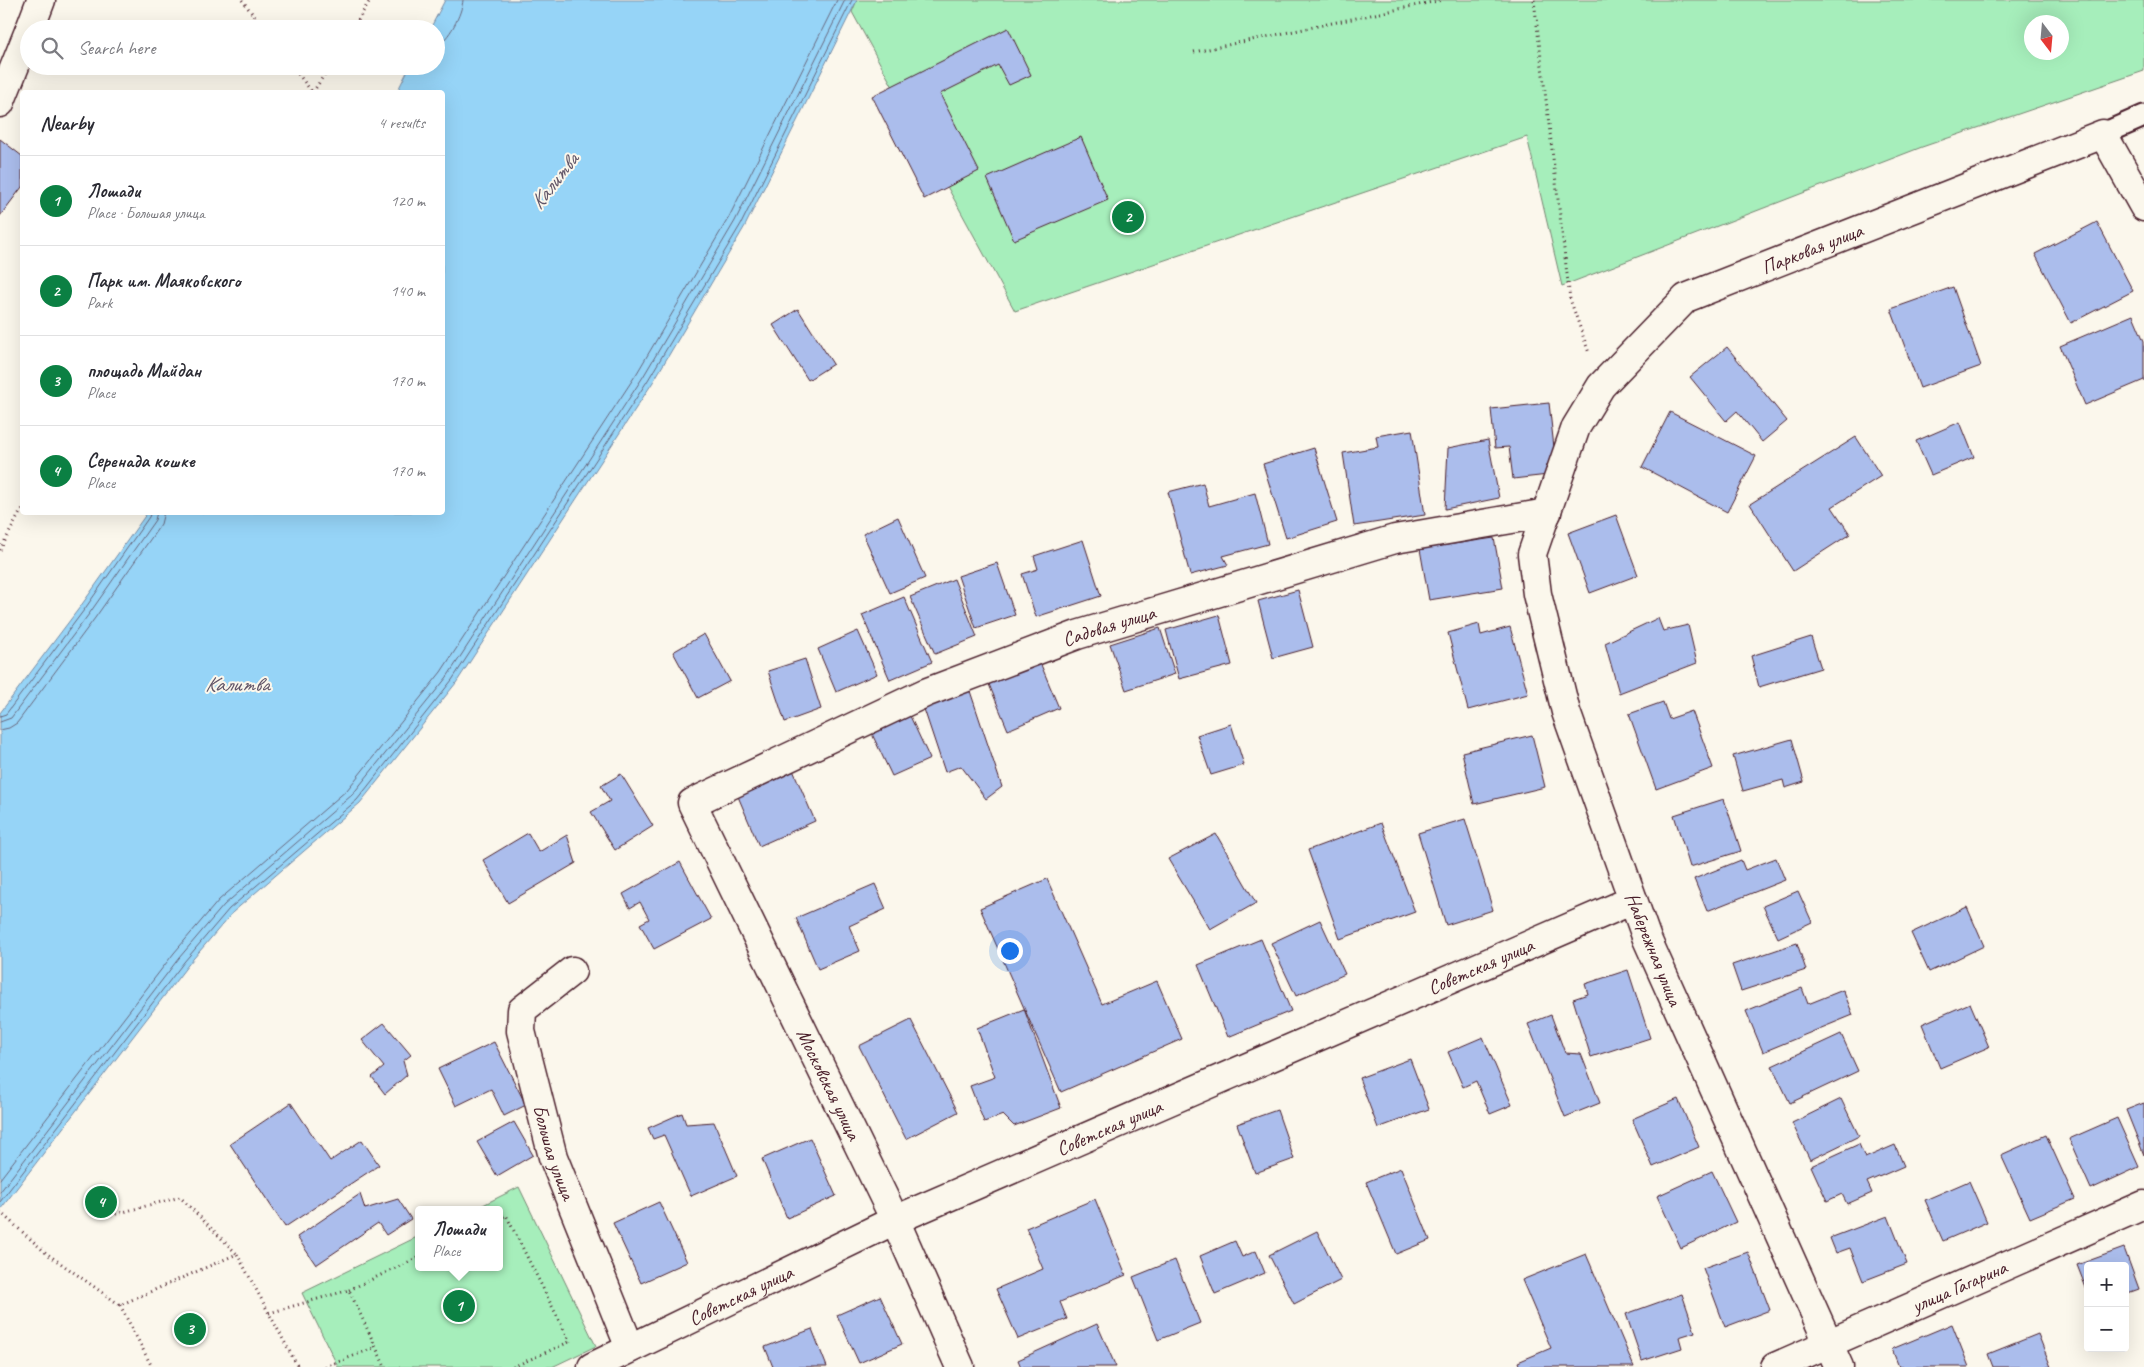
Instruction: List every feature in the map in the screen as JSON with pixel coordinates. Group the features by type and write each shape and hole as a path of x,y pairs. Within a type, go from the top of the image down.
{"street":[{"path":"33,20 41,0"},
{"path":"0,103 20,53"},
{"path":"2103,134 2144,207"},
{"name":"Парковая улица","path":"1547,513 1576,427 1601,386 1686,298 2103,134"},
{"name":"Садовая улица","path":"692,803 925,693 1077,635 1394,538 1547,513"},
{"name":"Набережная улица","path":"1547,513 1532,554 1538,594 1566,712 1647,939 1834,1356"},
{"name":"Московская улица","path":"692,803 895,1220 960,1367"},
{"name":"Советская улица","path":"592,1367 895,1220 1633,900"},
{"name":"Большая улица","path":"572,971 522,1010 521,1032 553,1157 630,1348"},
{"name":"улица Гагарина","path":"1775,1367 1834,1356 2144,1205"}],"lane":[{"path":"2103,134 2144,116"}],"path":[{"path":"242,0 257,20"},
{"path":"358,20 370,0"},
{"path":"1194,52 1442,0"},
{"path":"1534,0 1570,299 1601,386"},
{"path":"299,75 311,90"},
{"path":"314,90 324,75"},
{"path":"0,550 20,513"},
{"path":"87,1209 108,1216 180,1197 237,1254 298,1367"},
{"path":"0,1212 46,1253 120,1305 152,1367"},
{"path":"503,1217 506,1216 570,1342"},
{"path":"120,1305 237,1254"},
{"path":"269,1313 349,1290 415,1259"},
{"path":"349,1290 386,1367"},
{"path":"325,1367 376,1347"}],"green space":[{"path":"857,0 2144,0 2144,71 1922,147 1562,286 1527,137 1015,311 852,12"},
{"path":"519,1187 596,1346 552,1367 338,1367 302,1293 415,1238 415,1271 503,1271 503,1206 481,1206"}],"water":[{"name":"Калитва","path":"445,0 857,0 745,226 653,382 456,683 360,803 233,912 188,965 0,1210 0,713 80,607 146,515 445,515 445,90 398,90 406,75 445,75 445,20 435,20"}],"building":[{"path":"1008,28 1031,75 1009,85 998,65 940,94 979,171 924,199 872,96"},
{"path":"1081,137 1108,200 1014,240 987,178"},
{"path":"0,139 20,154 20,190 0,216"},
{"path":"2097,222 2133,291 2071,323 2035,254"},
{"path":"1953,287 1981,366 1920,388 1891,309"},
{"path":"798,309 833,364 808,380 773,325"},
{"path":"2133,315 2144,341 2144,380 2085,405 2060,346"},
{"path":"1727,347 1787,421 1762,442 1737,411 1726,421 1690,377"},
{"path":"1549,403 1557,474 1513,479 1509,447 1495,448 1491,409"},
{"path":"1670,412 1756,456 1727,512 1642,467"},
{"path":"1960,422 1974,457 1931,475 1916,441"},
{"path":"1412,430 1425,515 1354,526 1343,453 1378,447 1376,436"},
{"path":"1856,437 1881,476 1832,507 1850,534 1793,571 1750,504"},
{"path":"1488,440 1499,498 1445,509 1448,448"},
{"path":"1314,448 1337,522 1286,538 1263,464"},
{"path":"1203,483 1209,506 1255,493 1268,544 1223,556 1228,565 1190,575 1168,492"},
{"path":"1616,515 1638,575 1590,593 1568,533"},
{"path":"898,517 925,578 890,593 863,534"},
{"path":"1494,538 1503,588 1429,600 1420,549"},
{"path":"1083,540 1101,596 1036,617 1022,574 1038,569 1034,556"},
{"path":"997,563 1015,615 976,628 958,576"},
{"path":"954,579 977,637 935,654 910,597"},
{"path":"1298,590 1313,647 1273,658 1258,601"},
{"path":"904,597 932,662 890,680 862,615"},
{"path":"1219,615 1232,665 1179,679 1166,630"},
{"path":"1658,618 1663,631 1688,625 1697,663 1619,693 1605,643"},
{"path":"1479,624 1481,635 1510,627 1528,694 1468,710 1448,633"},
{"path":"1160,628 1175,674 1126,690 1110,644"},
{"path":"858,631 877,674 836,692 818,649"},
{"path":"704,634 730,681 698,698 673,652"},
{"path":"1811,637 1821,668 1759,687 1751,656"},
{"path":"805,659 821,709 785,722 768,671"},
{"path":"1039,660 1059,708 1008,730 988,682"},
{"path":"970,691 1002,787 986,799 961,766 945,772 923,706"},
{"path":"1663,702 1669,719 1692,711 1713,768 1656,789 1629,714"},
{"path":"910,716 930,759 892,776 872,734"},
{"path":"1231,724 1244,765 1211,775 1197,735"},
{"path":"1532,735 1545,787 1474,804 1462,752"},
{"path":"1792,739 1804,782 1785,788 1783,780 1743,791 1733,756"},
{"path":"793,770 815,821 759,846 737,794"},
{"path":"621,774 653,826 615,850 591,812 610,801 601,786"},
{"path":"1724,799 1741,851 1690,867 1674,815"},
{"path":"1465,819 1493,910 1446,925 1418,833"},
{"path":"1381,823 1415,912 1340,939 1308,850"},
{"path":"528,833 539,852 567,835 576,863 508,903 483,860"},
{"path":"1216,834 1256,903 1210,929 1168,859"},
{"path":"1776,858 1785,880 1707,911 1694,879 1741,860 1745,870"},
{"path":"680,862 711,919 654,949 640,924 649,919 640,902 630,908 623,894"},
{"path":"1047,879 1102,1004 1157,981 1182,1039 1061,1092 980,908"},
{"path":"875,884 886,909 849,926 860,951 818,969 796,918"},
{"path":"1798,891 1812,922 1778,938 1763,906"},
{"path":"1967,907 1984,946 1929,972 1911,933"},
{"path":"1320,920 1345,974 1296,996 1271,943"},
{"path":"1261,939 1291,1011 1228,1037 1198,965"},
{"path":"1797,943 1806,970 1741,991 1732,965"},
{"path":"1628,970 1650,1038 1591,1057 1573,999 1588,994 1585,984"},
{"path":"1802,988 1808,1004 1843,990 1853,1015 1763,1052 1746,1011"},
{"path":"1970,1003 1989,1047 1940,1068 1922,1024"},
{"path":"1024,1009 1061,1108 1014,1126 1003,1115 984,1122 970,1086 995,1077 977,1028"},
{"path":"1551,1015 1565,1053 1581,1054 1600,1103 1565,1117 1528,1024"},
{"path":"911,1020 958,1112 906,1139 859,1046"},
{"path":"384,1023 411,1055 403,1061 407,1075 385,1094 372,1077 384,1067 362,1040"},
{"path":"1841,1034 1858,1071 1790,1103 1772,1066"},
{"path":"1483,1037 1512,1105 1490,1114 1476,1081 1463,1087 1448,1052"},
{"path":"494,1042 526,1105 504,1116 491,1089 456,1106 438,1069"},
{"path":"1410,1059 1429,1109 1378,1128 1359,1078"},
{"path":"1678,1099 1699,1147 1653,1167 1632,1119"},
{"path":"1841,1099 1859,1136 1810,1160 1792,1123"},
{"path":"291,1103 330,1161 362,1140 379,1165 285,1227 230,1144"},
{"path":"2144,1103 2144,1155 2126,1110"},
{"path":"1277,1110 1294,1159 1255,1173 1237,1124"},
{"path":"682,1113 686,1124 714,1122 737,1176 691,1196 664,1135 653,1139 648,1128"},
{"path":"2117,1118 2139,1167 2091,1189 2069,1139"},
{"path":"514,1122 533,1155 497,1176 477,1142"},
{"path":"2046,1135 2075,1199 2030,1218 2001,1155"},
{"path":"810,1138 836,1196 787,1218 762,1159"},
{"path":"1859,1144 1865,1158 1895,1145 1904,1166 1867,1182 1872,1193 1847,1204 1842,1194 1827,1201 1811,1166"},
{"path":"1401,1168 1430,1240 1396,1254 1366,1182"},
{"path":"1712,1171 1736,1222 1681,1248 1657,1196"},
{"path":"1969,1181 1987,1222 1943,1241 1925,1200"},
{"path":"360,1194 365,1209 398,1199 411,1219 386,1235 378,1223 316,1265 297,1237"},
{"path":"1095,1199 1126,1275 1060,1302 1067,1319 1018,1339 996,1289 1043,1269 1026,1228"},
{"path":"659,1202 687,1262 641,1283 613,1223"},
{"path":"1888,1216 1907,1264 1863,1281 1850,1248 1836,1253 1830,1238"},
{"path":"1317,1231 1341,1280 1294,1304 1269,1255"},
{"path":"1235,1241 1242,1257 1256,1251 1265,1273 1215,1294 1200,1256"},
{"path":"2124,1248 2139,1289 2129,1293 2129,1262 2085,1262"},
{"path":"1748,1252 1770,1310 1725,1327 1703,1268"},
{"path":"1586,1254 1634,1367 1520,1367 1518,1362 1551,1348 1522,1280"},
{"path":"1175,1260 1200,1323 1158,1340 1133,1277"},
{"path":"2084,1262 2084,1283 2077,1265"},
{"path":"1682,1294 1695,1332 1679,1337 1682,1348 1642,1361 1626,1314"},
{"path":"880,1296 902,1344 859,1363 837,1315"},
{"path":"1097,1324 1116,1367 1021,1367 1018,1360"},
{"path":"1952,1324 1969,1367 1899,1367 1892,1349"},
{"path":"812,1329 827,1367 773,1367 765,1347"},
{"path":"2038,1334 2051,1367 1993,1367 1988,1354"}],"place":[{"name":"Парк им. Маяковского","path":"1128,217"},
{"name":"Серенада кошке","path":"101,1202"},
{"name":"Лошади","path":"459,1306"},
{"name":"площадь Майдан","path":"190,1329"}]}
